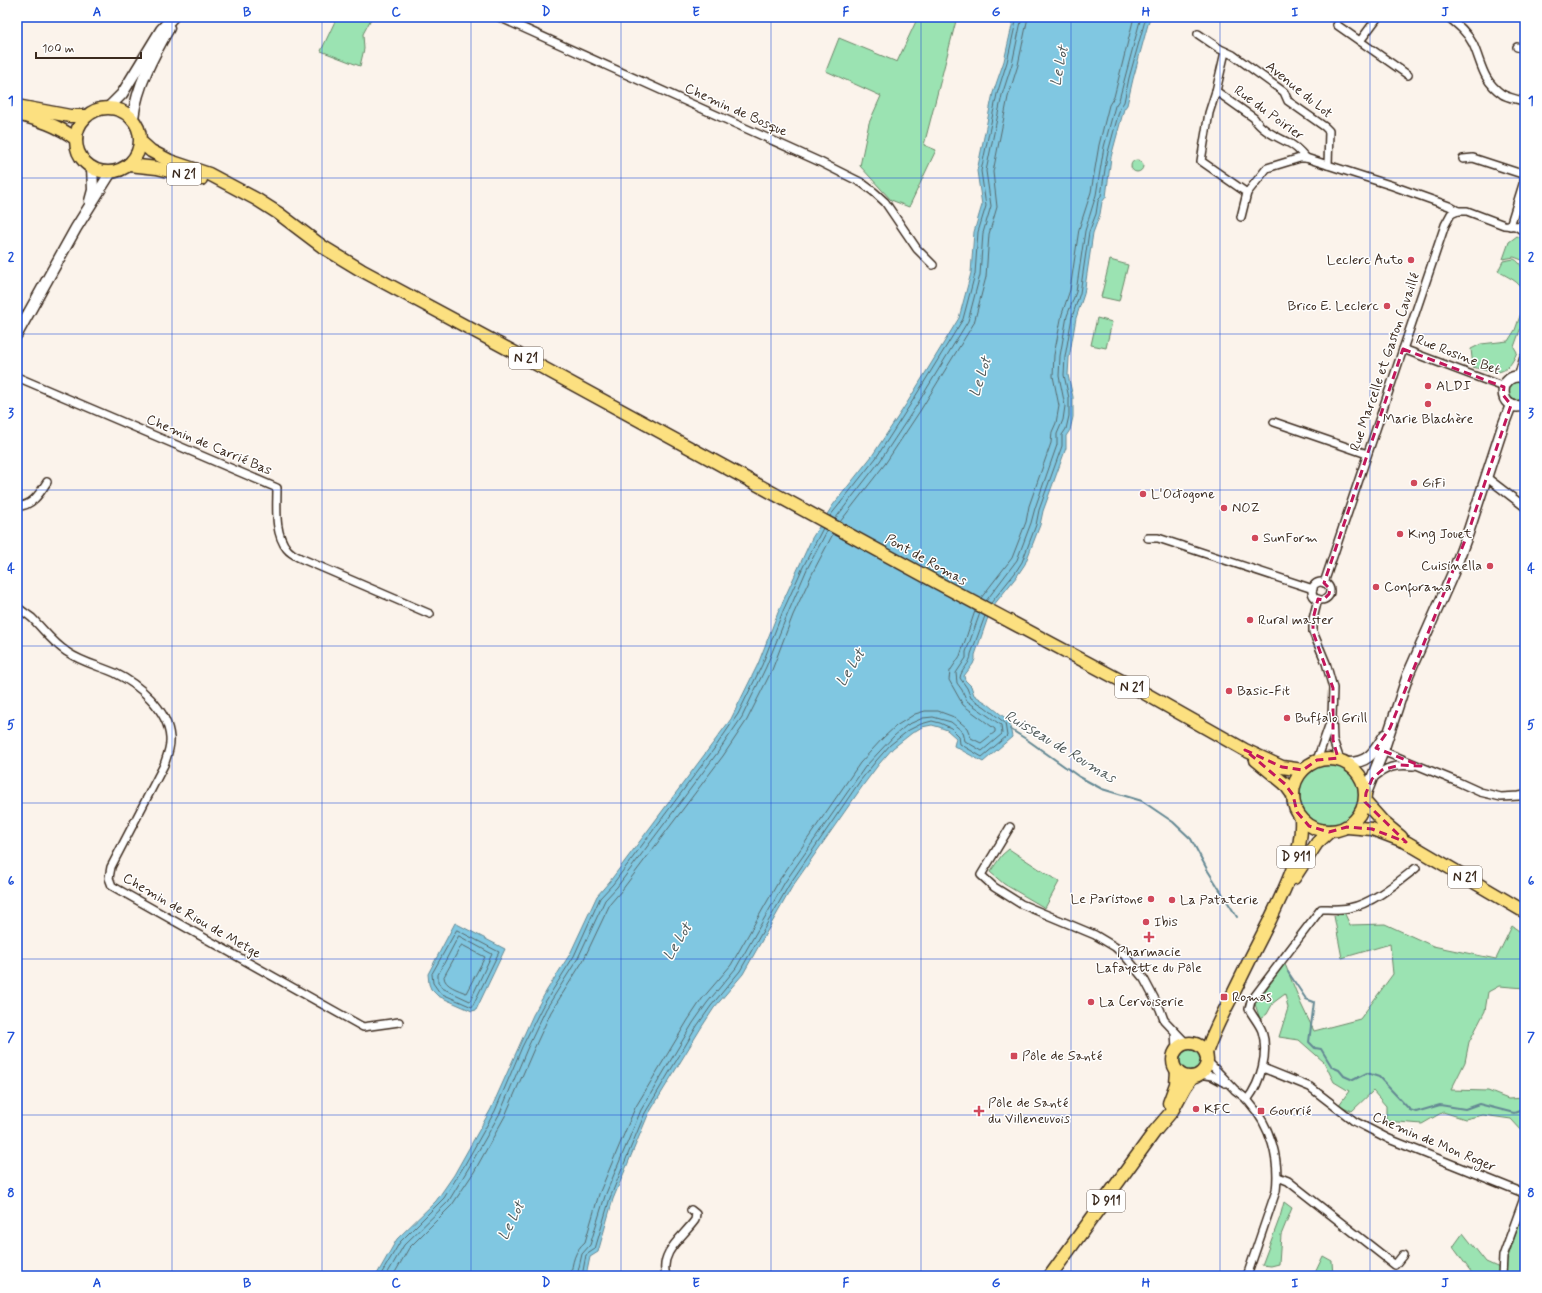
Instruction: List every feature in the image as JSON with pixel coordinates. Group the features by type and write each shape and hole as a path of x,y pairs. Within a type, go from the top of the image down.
{"main road":[{"path":"108,108 122,94 161,30 173,17"},
{"path":"133,118 135,101 142,82 156,53 177,17"},
{"path":"17,106 70,116 86,116"},
{"path":"108,108 121,110 133,118 139,128 140,142 138,154 129,165 112,172 102,172 92,168 83,161 78,151 76,139 78,129 86,116 96,110 108,108"},
{"path":"17,114 39,120 63,130 76,139"},
{"name":"N 21","path":"140,142 151,151 170,161 209,174 237,189"},
{"name":"N 21","path":"129,165 157,168 237,189"},
{"path":"86,212 94,190 92,168"},
{"path":"17,334 86,212 112,172"},
{"name":"Pont de Romas","path":"237,189 278,213 323,247 361,270 1146,694 1245,750"},
{"path":"1525,359 1522,377 1510,378 1503,391 1505,399 1511,405 1525,405"},
{"path":"1380,750 1361,761 1331,759 1317,760 1303,770 1294,786 1293,795 1297,812 1302,819 1314,828 1329,832 1338,831 1348,827 1356,821 1362,812 1380,750 1390,728 1408,675 1453,573 1511,405"},
{"name":"N 21","path":"1245,750 1282,767 1303,770"},
{"name":"N 21","path":"1245,750 1285,784 1293,795"},
{"path":"1343,761 1360,774 1364,783 1366,797"},
{"name":"N 21","path":"1366,797 1384,822 1406,842"},
{"name":"D 911","path":"1207,1057 1211,1039 1283,894 1299,850 1302,834 1302,819"},
{"name":"N 21","path":"1348,827 1372,830 1406,842 1525,912"},
{"name":"D 911","path":"1283,894 1317,843 1329,832"},
{"name":"D 911","path":"1185,1045 1205,1034 1223,1014"},
{"path":"1185,1045 1201,1046 1207,1057 1205,1069 1196,1076 1181,1075 1177,1071 1173,1062 1173,1058 1185,1045"},
{"name":"D 911","path":"1161,1125 1176,1084 1177,1071"},
{"name":"D 911","path":"1050,1276 1172,1111 1185,1087 1196,1076"}],"street":[{"name":"Chemin de Bosque","path":"499,17 811,158 862,183 885,202 917,249 934,265"},
{"path":"1360,42 1378,17"},
{"path":"1448,17 1463,29 1472,43 1483,74 1491,84 1503,95 1525,102"},
{"path":"1337,25 1408,75"},
{"name":"Avenue du Lot","path":"1198,34 1225,52 1233,55 1284,92 1288,100 1326,127 1329,131 1328,165"},
{"path":"1517,47 1525,49"},
{"path":"1225,52 1209,113 1201,161 1247,193"},
{"name":"Rue du Poirier","path":"1216,91 1254,118 1258,124 1281,140 1287,142 1306,158"},
{"path":"1241,217 1247,193 1267,168 1300,158 1306,158 1393,186 1449,206 1458,211 1467,211 1513,226 1525,232"},
{"path":"1462,159 1473,158 1525,175"},
{"path":"1513,226 1525,178"},
{"name":"Rue Marcelle et Gaston Cavaillé","path":"1324,583 1445,225 1452,214 1458,211"},
{"path":"1513,226 1525,225"},
{"name":"Rue Rosine Bet","path":"1403,348 1504,387"},
{"name":"Chemin de Carrié Bas","path":"17,377 277,488 276,515 281,537 288,550 300,558 430,614"},
{"path":"1274,422 1367,454"},
{"path":"1486,477 1525,507"},
{"path":"17,506 29,503 37,498 47,482"},
{"path":"1148,538 1158,538 1313,589"},
{"path":"1318,583 1324,583 1330,589 1329,594 1323,600 1318,599 1314,596 1313,589 1318,583"},
{"path":"1318,599 1313,619 1314,632 1326,663 1333,688 1333,740 1343,761"},
{"name":"Chemin de Riou de Metge","path":"17,608 31,617 55,644 68,654 114,672 132,682 153,700 166,721 170,738 169,751 164,765 111,867 109,878 112,886 363,1027 398,1022"},
{"path":"1317,760 1332,717"},
{"path":"1380,750 1492,796 1510,797 1525,795"},
{"path":"1372,779 1382,770 1395,765 1421,766"},
{"path":"1010,827 981,875 994,887 1021,904 1095,935 1115,947 1126,957 1144,978 1164,1020 1185,1045"},
{"path":"1247,1100 1256,1086 1263,1068 1264,1047 1263,1034 1249,1009 1251,1001 1321,909 1351,908 1364,903 1379,895 1416,868"},
{"path":"1175,1032 1185,1045"},
{"path":"1207,1057 1235,1090"},
{"name":"Chemin de Mon Roger","path":"1263,1068 1310,1087 1354,1121 1389,1139 1521,1192 1524,1196 1503,1256 1502,1276"},
{"path":"1196,1076 1212,1076 1235,1090 1247,1100 1266,1127 1274,1154 1278,1177 1273,1202 1247,1276"},
{"path":"1278,1177 1288,1182 1395,1265 1403,1255"},
{"path":"666,1276 665,1267 669,1251 695,1220 696,1214 692,1210"}],"highlighted area":[{"path":"1403,349 1504,387 1503,395 1511,405 1468,533 1390,728 1376,748 1421,766 1400,765 1382,770 1372,779 1366,793 1365,802 1406,842 1372,829 1347,827 1329,832 1309,826 1297,812 1293,795 1285,784 1245,750 1282,767 1303,770 1317,760 1338,758 1333,740 1333,688 1313,632 1313,619 1318,599 1323,600 1329,594 1330,589 1324,583"}],"green space":[{"path":"337,17 372,17 363,34 364,49 360,66 321,51"},
{"path":"918,17 957,17 924,145 936,150 909,207 891,200 860,166 869,123 881,96 826,71 839,38 897,62"},
{"path":"1135,160 1139,160 1143,166 1139,172 1135,172 1131,168 1131,164"},
{"path":"1517,236 1525,240 1525,258 1522,260 1514,257 1503,259 1509,242"},
{"path":"1514,259 1521,266 1523,272 1525,301 1520,286 1498,271 1503,261"},
{"path":"1110,260 1128,265 1119,301 1101,297"},
{"path":"1525,302 1525,316 1514,347 1517,352 1509,366 1500,372 1488,371 1473,367 1471,349 1481,344 1508,341 1515,330"},
{"path":"1097,318 1112,322 1106,348 1091,345"},
{"path":"1513,381 1525,383 1525,398 1521,400 1514,400 1509,396 1509,386"},
{"path":"1330,765 1342,768 1352,774 1358,784 1361,796 1358,808 1352,818 1342,824 1330,827 1318,824 1308,818 1302,808 1299,796 1302,784 1308,774 1318,768"},
{"path":"1009,849 1059,882 1045,908 1004,884 990,872 1002,855"},
{"path":"1344,912 1350,925 1385,924 1433,946 1496,959 1512,926 1525,935 1525,988 1499,986 1488,992 1485,1011 1469,1042 1465,1062 1451,1090 1488,1091 1508,1099 1525,1098 1525,1146 1523,1132 1511,1119 1483,1115 1465,1119 1443,1112 1422,1124 1386,1121 1386,1106 1373,1091 1352,1111 1339,1105 1349,1091 1334,1082 1324,1062 1299,1040 1279,1037 1288,1008 1285,994 1273,1003 1267,1014 1260,1019 1255,1004 1285,964 1301,1004 1314,1031 1360,1019 1393,974 1390,944 1342,958 1334,916"},
{"path":"1190,1046 1199,1050 1203,1059 1199,1068 1190,1072 1181,1068 1177,1059 1181,1050"},
{"path":"1284,1202 1292,1208 1281,1235 1279,1264 1271,1266 1262,1265 1280,1217"},
{"path":"1525,1204 1525,1276 1474,1276 1453,1247 1463,1233 1486,1262 1504,1270"},
{"path":"1323,1256 1332,1261 1333,1276 1308,1276 1315,1273"}],"water":[{"name":"Le Lot","path":"1014,17 1150,17 1127,105 1124,109 1111,157 1106,197 1102,202 1100,214 1093,233 1084,294 1076,318 1069,358 1068,375 1073,397 1073,417 1070,430 1066,436 1066,448 1025,564 993,606 973,664 964,676 965,680 971,686 974,695 1009,721 1012,737 983,762 954,746 956,738 947,730 932,725 922,727 893,748 879,764 792,887 743,974 714,1008 648,1115 613,1199 598,1252 590,1257 586,1276 376,1276 397,1239 436,1201 454,1175 491,1109 533,1015 570,954 597,896 610,881 731,719 758,664 779,610 812,538 833,505 872,456 907,403 959,318 971,273 974,232 982,205 977,171 993,93 1004,61"},
{"path":"455,923 505,949 476,1010 472,1011 438,996 431,989 429,984 428,974"}],"waterway":[{"name":"Ruisseau de Roumas","path":"1010,729 1078,776 1102,789 1142,801 1173,822 1191,839 1208,871 1237,917"},
{"name":"Ruisseau de Roumas","path":"1288,972 1306,999 1314,1002 1309,1042 1315,1048 1321,1049 1332,1067 1339,1070 1344,1076 1353,1080 1367,1073 1379,1077 1410,1110 1416,1112 1440,1105 1465,1109 1479,1104 1514,1113 1525,1109"}],"place":[{"name":"Leclerc Auto","path":"1411,260"},
{"name":"Brico E. Leclerc","path":"1387,306"},
{"name":"ALDI","path":"1428,386"},
{"name":"Marie Blachère","path":"1428,404"},
{"name":"GiFi","path":"1414,483"},
{"name":"L'Octogone","path":"1143,494"},
{"name":"NOZ","path":"1224,508"},
{"name":"King Jouet","path":"1400,534"},
{"name":"SunForm","path":"1255,538"},
{"name":"Cuisinella","path":"1490,566"},
{"name":"Conforama","path":"1376,587"},
{"name":"Rural master","path":"1250,620"},
{"name":"Basic-Fit","path":"1229,691"},
{"name":"Buffalo Grill","path":"1287,718"},
{"name":"Le Paristone","path":"1151,899"},
{"name":"La Pataterie","path":"1172,900"},
{"name":"Ibis","path":"1146,922"},
{"name":"Pharmacie Lafayette du Pôle","path":"1149,937"},
{"name":"Romas","path":"1224,997"},
{"name":"La Cervoiserie","path":"1091,1002"},
{"name":"Pôle de Santé","path":"1014,1056"},
{"name":"KFC","path":"1196,1109"},
{"name":"Pôle de Santé du Villeneuvois","path":"979,1111"},
{"name":"Gourrié","path":"1261,1111"}]}
